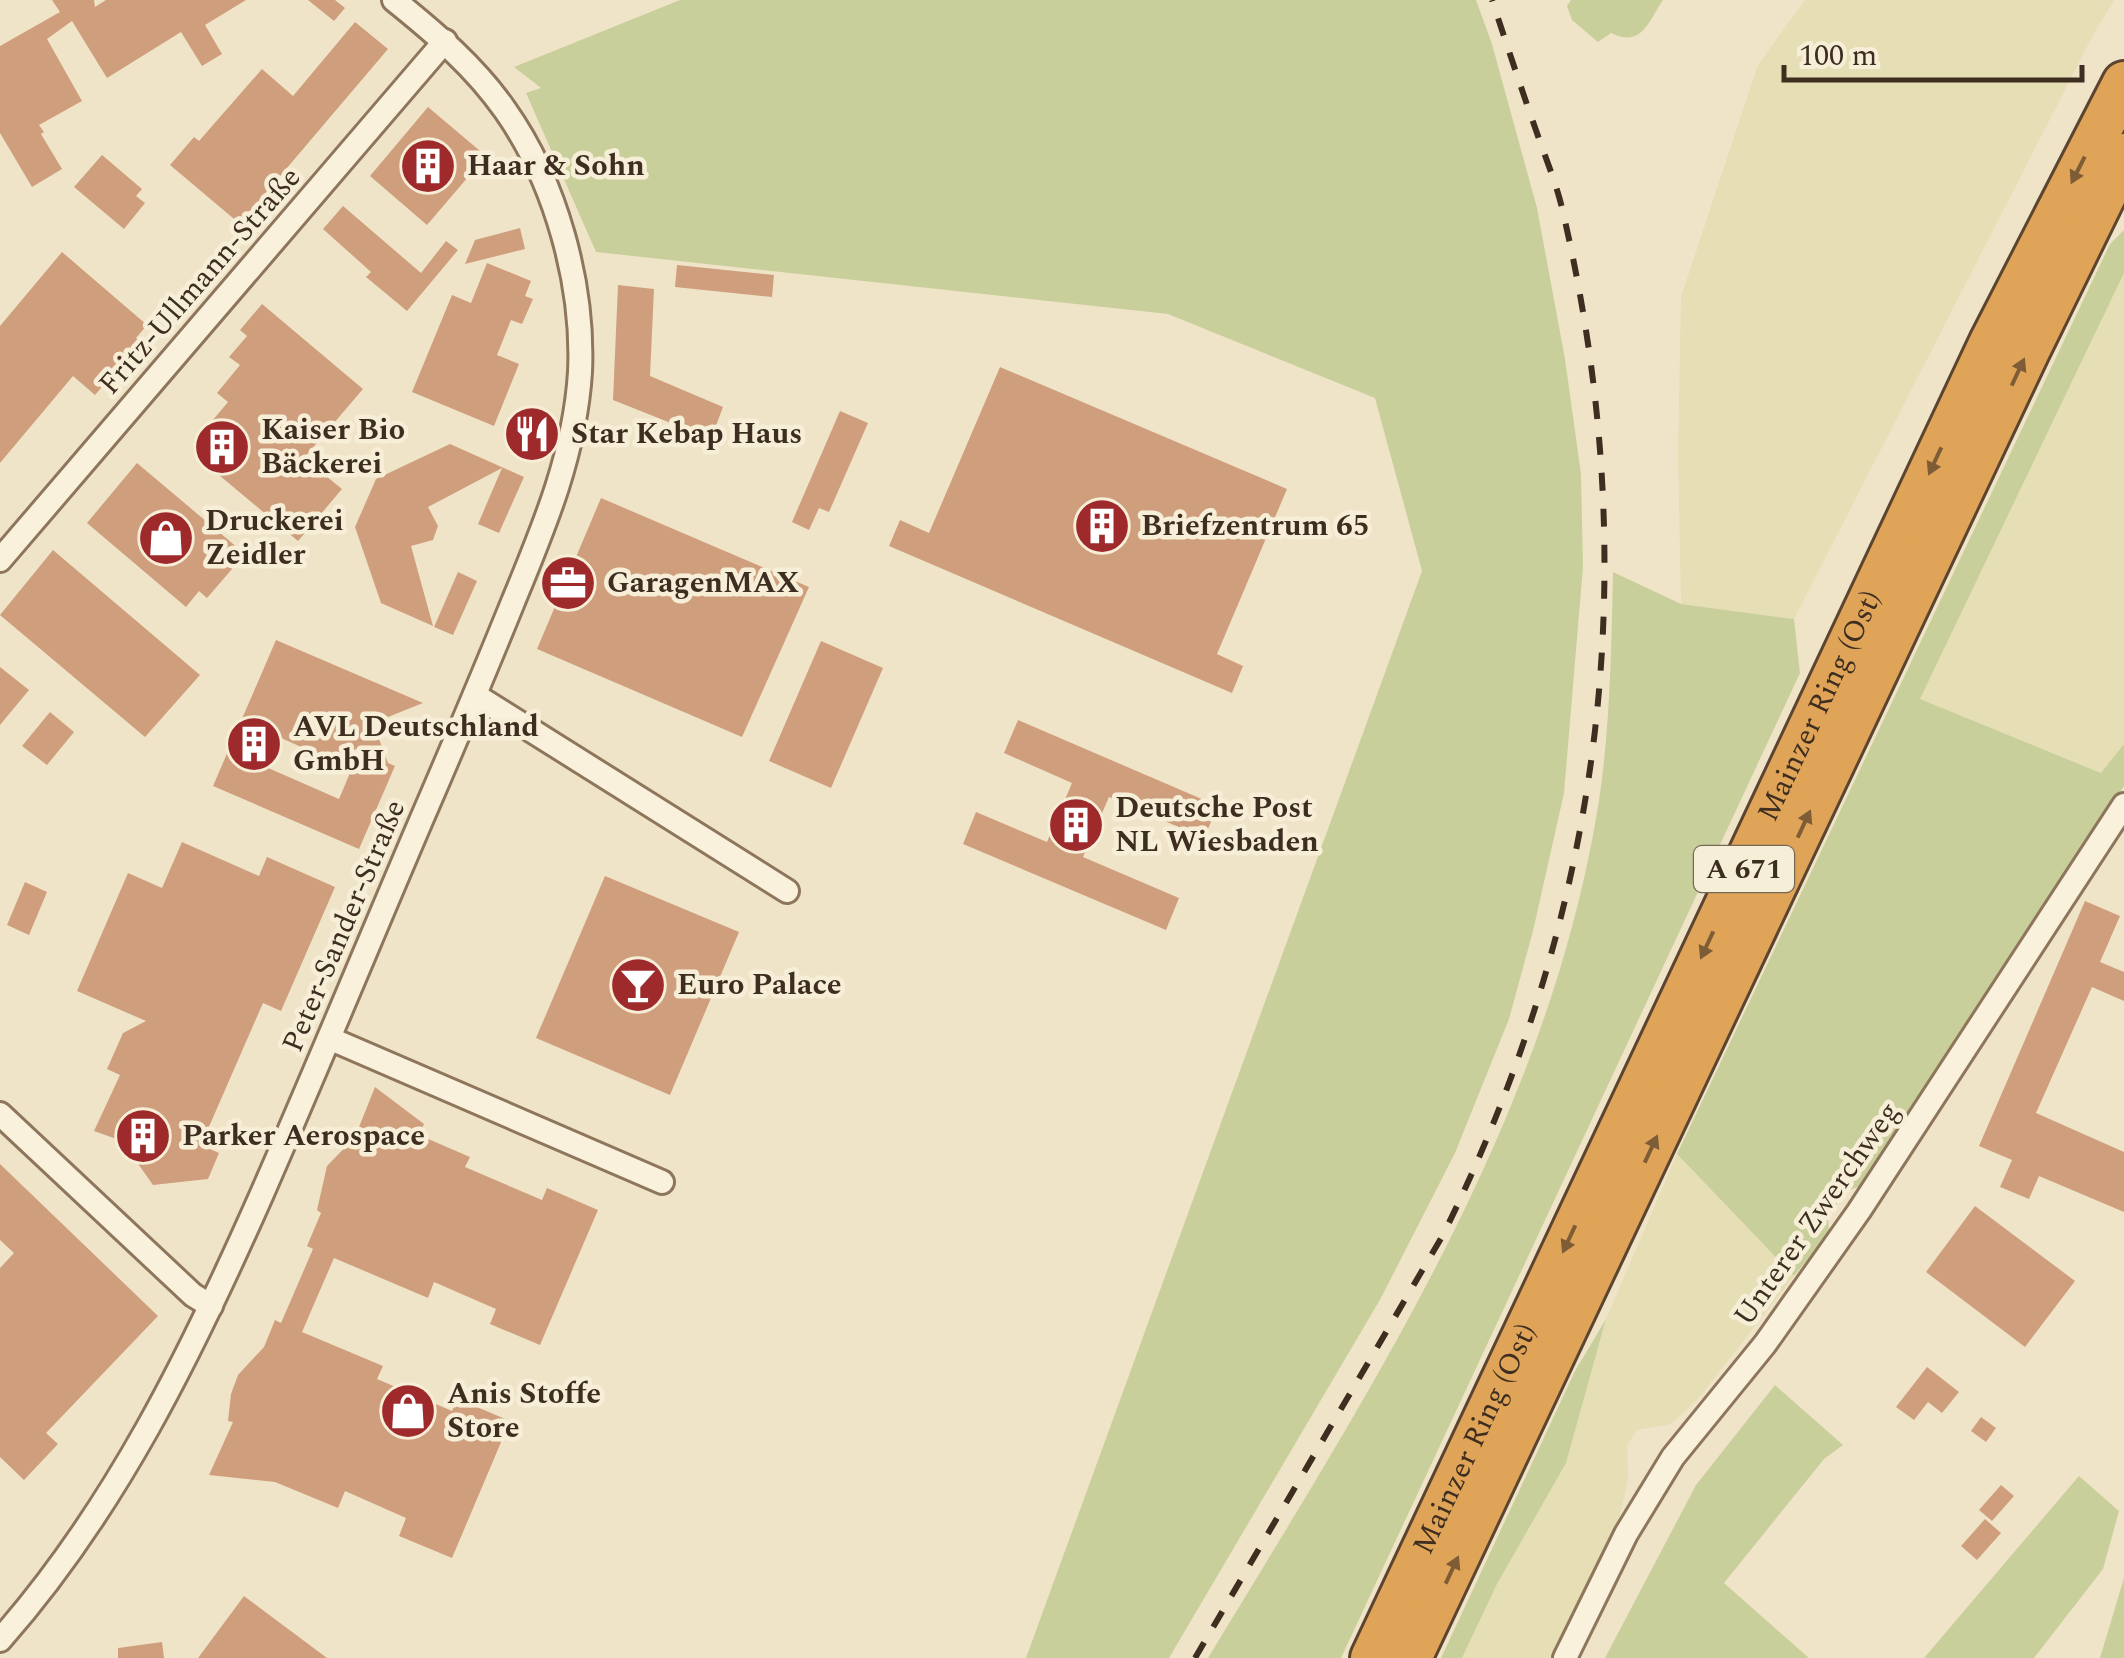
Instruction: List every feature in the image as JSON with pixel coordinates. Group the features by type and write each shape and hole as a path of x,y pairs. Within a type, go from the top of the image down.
{"highway":[{"name":"Mainzer Ring (Ost)","path":"1372,1658 1991,342 2124,84"},
{"name":"Mainzer Ring (Ost)","path":"1410,1658 2010,387 2124,155"}],"street":[{"name":"Peter-Sander-Straße","path":"0,1640 70,1555 134,1454 211,1306 475,695 559,487 571,440 580,371 579,341 571,264 546,186 507,112 445,41 394,0"},
{"name":"Fritz-Ullmann-Straße","path":"0,560 445,41"},
{"path":"475,695 787,891"},
{"name":"Unterer Zwerchweg","path":"1565,1658 1626,1534 1657,1482 1765,1344 1859,1211 2124,805"},
{"path":"330,1038 662,1182"},
{"path":"0,1114 193,1295 211,1306"}],"shaded area":[{"path":"1805,0 2114,0 1794,619 1681,604 1678,454 1681,297 1758,65"},
{"path":"2124,273 2124,744 2102,773 1920,699"},
{"path":"1677,1154 1794,1276 1698,1399 1671,1424 1637,1430 1627,1446 1628,1478 1618,1527 1555,1658 1462,1658 1497,1584 1566,1463 1606,1319"}],"green space":[{"path":"680,0 1476,0 1492,44 1537,208 1581,474 1583,567 1564,793 1509,1019 1455,1153 1381,1298 1169,1658 1026,1658 1422,571 1375,398 1168,314 596,252 526,93 541,88 514,67"},
{"path":"1571,0 1663,0 1637,35 1622,37 1611,33 1598,42 1572,20 1567,6"},
{"path":"2124,230 2124,273 1920,699 2101,773 2124,744 2124,786 1865,1184 1845,1192 1828,1217 1829,1233 1794,1276 1677,1154 2110,244"},
{"path":"1613,572 1681,604 1794,619 1800,673 1341,1658 1208,1658 1384,1363 1438,1263 1488,1160 1531,1055 1567,947 1599,803 1609,704"},
{"path":"1606,1319 1566,1463 1497,1584 1462,1658 1441,1658 1575,1371"},
{"path":"1775,1385 1843,1445 1824,1459 1724,1583 1809,1658 1605,1658 1696,1485"},
{"path":"2079,1476 2119,1511 2103,1569 2034,1658 1924,1658"},
{"path":"2124,1578 2124,1658 2100,1658"}],"building":[{"path":"52,0 94,0 95,7 106,0 246,0 205,25 222,54 202,66 181,32 107,78 72,21 47,39 82,101 39,125 62,169 32,187 0,133 0,46 60,12"},
{"path":"308,0 335,0 345,8 334,21"},
{"path":"355,22 388,49 264,195 252,210 253,217 246,217 240,224 170,165 194,137 199,141 262,69 293,96"},
{"name":"Haar & Sohn","path":"428,107 486,156 427,225 370,176"},
{"path":"102,155 142,189 136,196 145,203 124,229 74,187"},
{"path":"343,206 421,273 446,241 458,250 407,311 366,277 371,272 323,229"},
{"path":"520,228 525,249 465,264 475,240"},
{"path":"62,252 147,325 136,338 140,342 95,395 73,376 0,463 0,326"},
{"path":"487,263 531,281 525,296 533,299 522,324 511,320 497,355 519,364 494,426 412,392 452,295 471,303"},
{"path":"677,265 774,275 772,297 675,287"},
{"path":"618,285 654,289 650,376 723,407 711,439 613,400"},
{"path":"262,304 363,389 304,458 342,489 298,541 195,455 208,439 201,434 228,402 217,393 240,365 229,357 247,336 240,330"},
{"name":"Briefzentrum 65","path":"1000,367 1287,489 1217,654 1243,666 1232,693 889,546 900,520 929,533"},
{"path":"840,411 868,423 829,512 819,508 809,530 792,522"},
{"path":"450,444 524,477 499,533 478,524 502,468 428,507 438,526 433,540 411,546 433,626 381,603 355,527 376,479"},
{"name":"Druckerei Zeidler","path":"137,463 245,554 207,598 199,591 186,607 87,523"},
{"path":"601,498 809,587 742,737 537,649"},
{"path":"53,550 200,675 145,737 0,615"},
{"path":"458,572 477,581 453,635 434,627"},
{"name":"AVL Deutschland GmbH","path":"276,640 423,703 373,723 388,763 395,766 359,849 213,786","holes":["279,737 299,746 308,769 361,747 339,799 266,767"]},
{"path":"821,641 883,668 831,788 769,761"},
{"path":"0,667 29,690 0,725"},
{"path":"50,712 74,732 47,765 22,746"},
{"name":"Deutsche Post NL Wiesbaden","path":"1018,720 1218,806 1204,838 1109,797 1083,857 1179,898 1166,930 963,844 976,812 1047,842 1072,783 1004,753"},
{"path":"182,842 259,876 267,857 335,887 281,1011 263,1003 201,1145 219,1153 208,1179 153,1185 122,1141 94,1131 120,1075 107,1069 123,1033 146,1021 77,991 128,873 162,888"},
{"name":"Euro Palace","path":"605,876 739,932 670,1095 536,1038"},
{"path":"25,882 47,892 29,935 7,925"},
{"path":"2085,901 2120,916 2100,962 2124,972 2124,1001 2092,987 2036,1113 2124,1152 2124,1212 2039,1176 2029,1199 2000,1187 2012,1160 1979,1146"},
{"path":"375,1087 424,1124 419,1135 470,1157 465,1167 542,1200 547,1188 598,1210 540,1345 490,1324 496,1309 434,1282 428,1298 334,1258 302,1332 383,1366 377,1379 452,1411 458,1399 510,1421 452,1558 399,1536 406,1518 345,1491 338,1508 275,1482 209,1475 233,1422 228,1421 238,1375 264,1347 275,1320 281,1323 313,1249 307,1246 321,1213 317,1210 327,1166 355,1137"},
{"path":"0,1164 158,1316 46,1433 58,1444 24,1480 0,1457 0,1268 14,1253 0,1240"},
{"path":"1975,1206 2075,1281 2025,1347 1926,1272"},
{"path":"1927,1367 1959,1392 1942,1413 1928,1402 1914,1420 1896,1407"},
{"path":"1981,1417 1996,1428 1986,1442 1971,1431"},
{"path":"2001,1485 2014,1496 1992,1521 1979,1510"},
{"path":"1985,1519 2001,1533 1977,1560 1961,1546"},
{"path":"244,1596 327,1658 198,1658"},
{"path":"162,1642 164,1658 118,1658 118,1648"}],"railway":[{"path":"1195,1658 1443,1235 1498,1111 1542,986 1574,860 1595,732 1604,603 1602,473 1588,341 1562,208 1492,0"}],"place":[{"name":"Haar & Sohn","path":"428,166"},
{"name":"Star Kebap Haus","path":"532,434"},
{"name":"Kaiser Bio Bäckerei","path":"222,447"},
{"name":"Briefzentrum 65","path":"1102,526"},
{"name":"Druckerei Zeidler","path":"166,538"},
{"name":"GaragenMAX","path":"568,583"},
{"name":"AVL Deutschland GmbH","path":"254,744"},
{"name":"Deutsche Post NL Wiesbaden","path":"1076,825"},
{"name":"Euro Palace","path":"638,985"},
{"name":"Parker Aerospace","path":"143,1136"},
{"name":"Anis Stoffe Store","path":"408,1411"}]}
